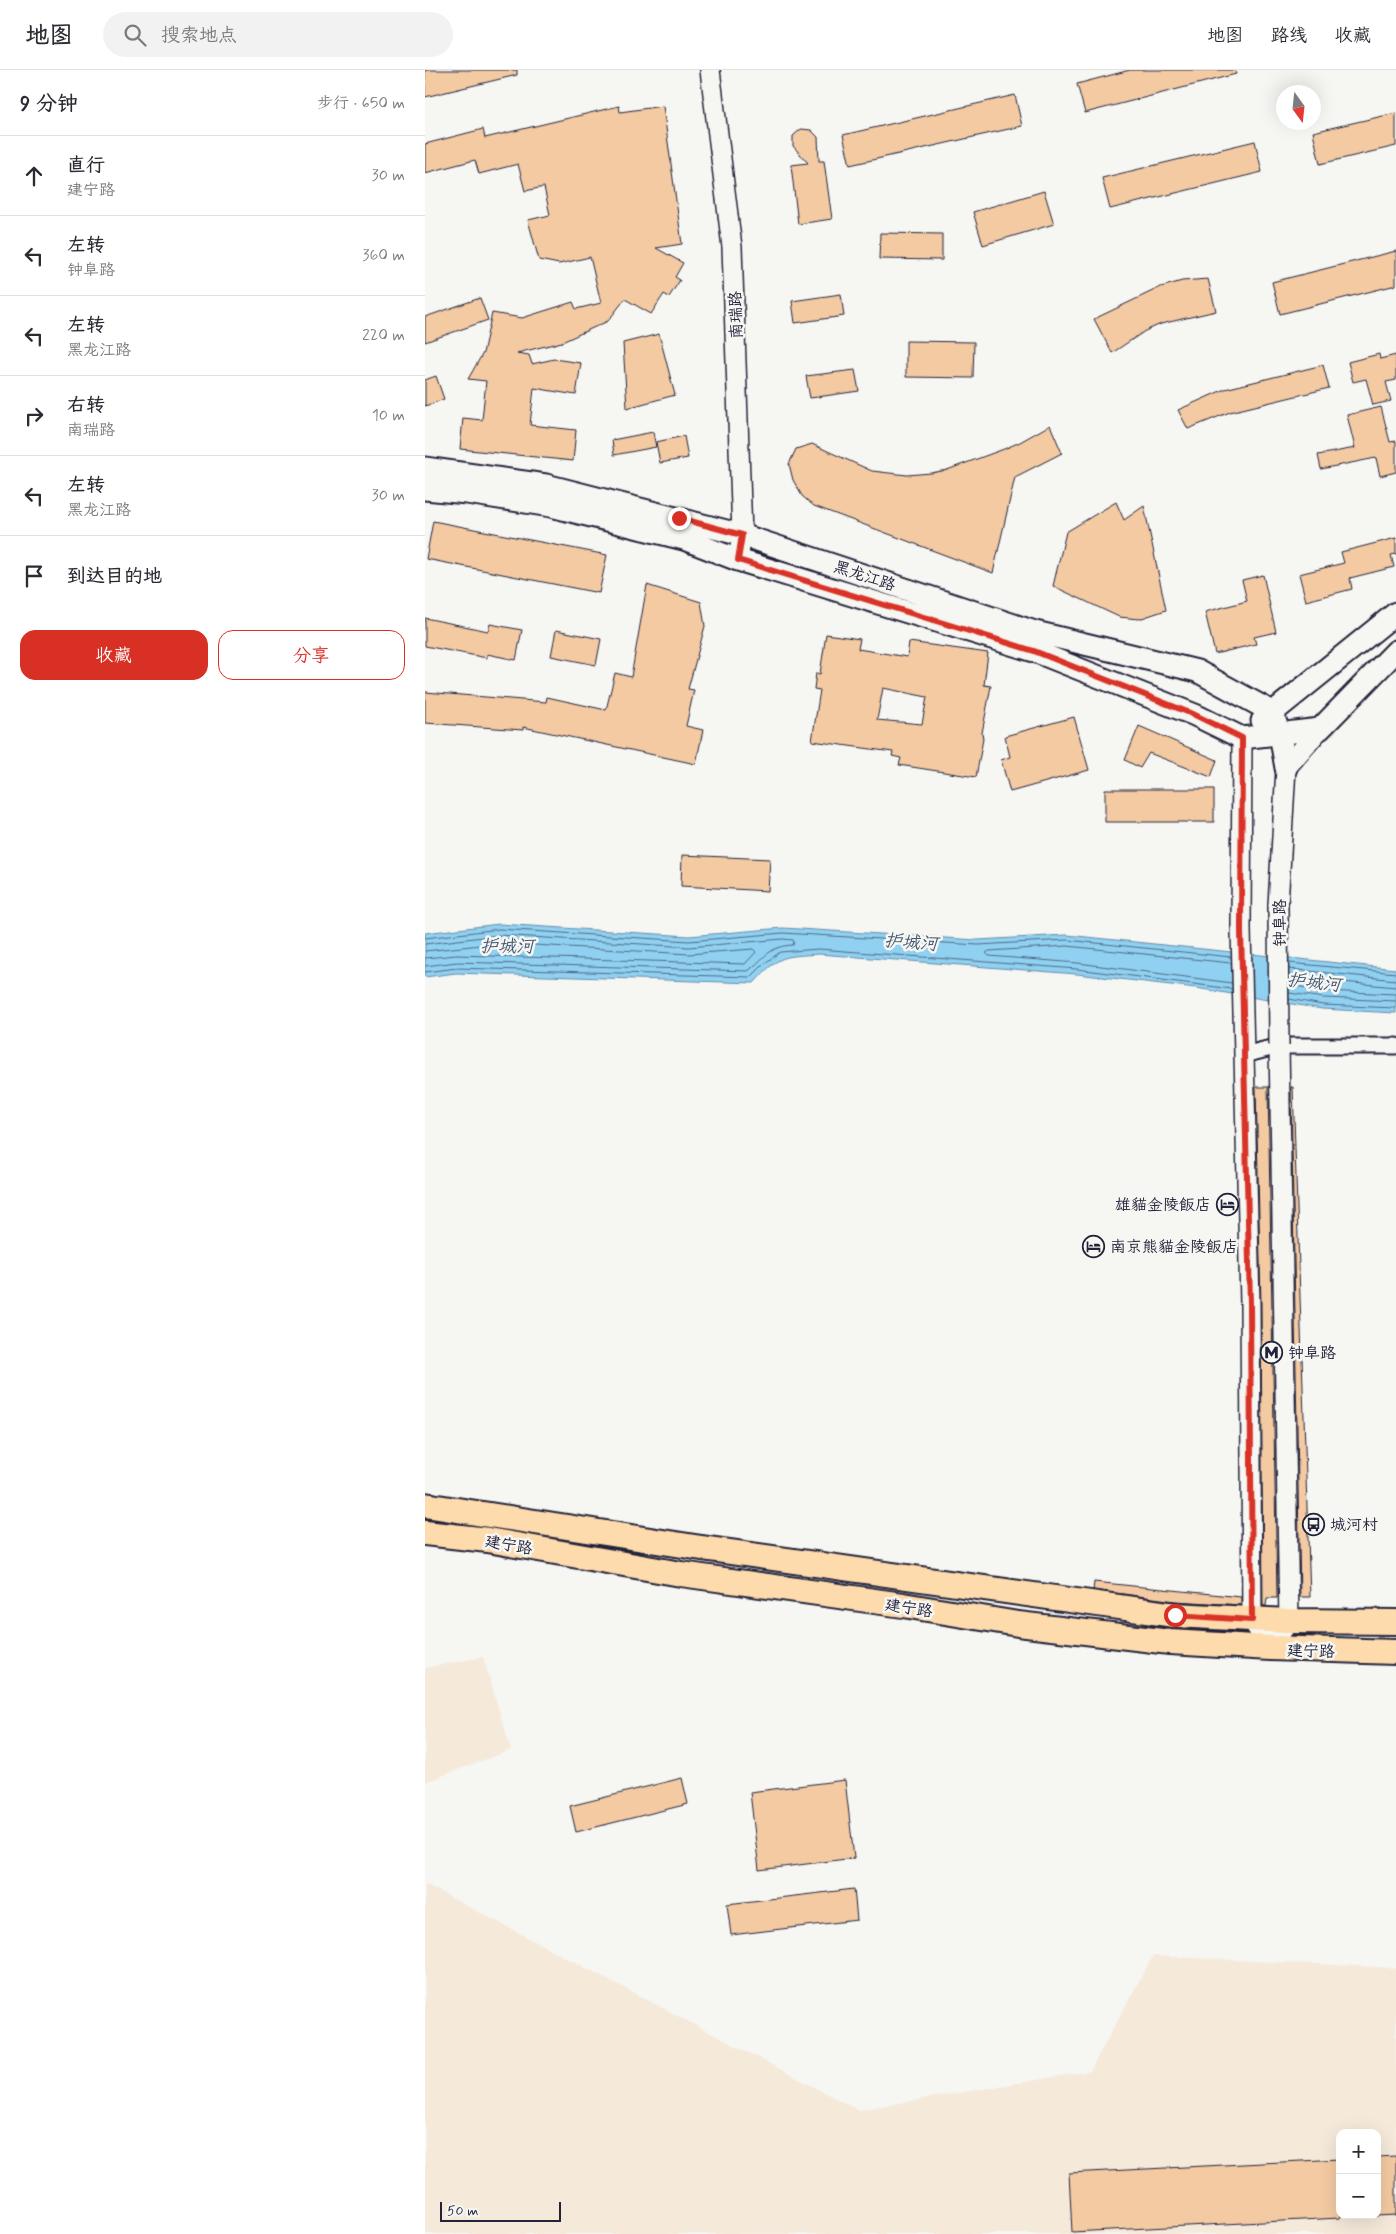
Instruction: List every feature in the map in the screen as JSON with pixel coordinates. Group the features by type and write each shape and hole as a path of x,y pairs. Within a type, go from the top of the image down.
{"main road":[{"name":"黑龙江路","path":"425,468 546,485 742,535 1035,632 1197,671 1272,712"},
{"name":"黑龙江路","path":"425,489 467,493 551,506 684,539 738,560 1034,651 1195,715 1242,738"},
{"path":"1242,738 1396,613"},
{"path":"1242,738 1320,729 1396,651"},
{"path":"1272,712 1280,734 1286,768"},
{"name":"建宁路","path":"425,1505 695,1548 1175,1615 1252,1620 1396,1622"},
{"name":"建宁路","path":"425,1533 488,1540 681,1574 1018,1624 1171,1642 1270,1648 1396,1652"}],"street":[{"name":"南瑞路","path":"710,70 732,247 742,535 738,560"},
{"path":"1286,768 1320,729"},
{"path":"1242,738 1241,930 1250,1304 1252,1620 1270,1648 1289,1621"},
{"name":"钟阜路","path":"1286,768 1278,906 1289,1621"},
{"path":"1244,1055 1279,1046 1396,1046"}],"shaded area":[{"path":"483,1657 511,1750 425,1782 425,1668"},
{"path":"425,1884 858,2110 1090,2071 1153,1956 1396,1968 1396,2234 425,2234"}],"water":[{"name":"护城河","path":"499,924 689,936 783,928 978,940 1067,935 1396,969 1396,1013 1322,1009 1196,988 1077,974 819,954 782,959 770,967 754,983 456,973 425,977 425,933"}],"building":[{"path":"425,70 517,70 517,75 425,97"},
{"path":"1130,70 1235,70 1236,74 1085,113 1077,84"},
{"path":"1015,95 1022,126 850,165 843,135"},
{"path":"619,106 620,112 663,106 682,244 656,248 683,263 675,277 680,280 669,297 664,294 651,314 625,299 608,321 562,342 517,353 529,355 532,364 554,359 581,363 576,395 534,388 530,425 576,430 573,461 460,449 463,418 482,420 486,381 468,379 483,353 492,313 522,318 573,302 576,309 601,303 590,257 559,264 539,260 528,220 550,215 544,187 525,191 518,164 479,174 475,160 425,173 425,144 483,129 485,138"},
{"path":"1396,113 1396,146 1320,164 1313,132"},
{"path":"801,129 811,130 818,137 819,161 824,161 832,219 798,224 791,165 808,163 793,146 793,136"},
{"path":"1255,141 1262,172 1110,209 1102,178"},
{"path":"1044,191 1054,224 983,245 973,212"},
{"path":"880,233 942,234 942,260 879,259"},
{"path":"1396,251 1396,285 1280,314 1272,282"},
{"path":"1208,279 1216,311 1161,324 1145,331 1112,353 1094,319 1161,287 1182,281"},
{"path":"841,294 844,316 795,323 792,301"},
{"path":"480,298 488,320 425,342 425,317"},
{"path":"659,334 675,395 627,408 623,343"},
{"path":"906,341 974,342 973,378 906,377"},
{"path":"1379,354 1380,359 1396,355 1396,380 1386,382 1391,401 1373,405 1366,379 1353,382 1348,362"},
{"path":"1323,365 1329,388 1230,412 1188,429 1178,410 1225,389"},
{"path":"855,370 859,391 810,398 806,376"},
{"path":"436,376 444,399 425,406 425,380"},
{"path":"1381,407 1390,442 1396,441 1396,472 1380,476 1376,458 1321,469 1318,455 1355,448 1347,415"},
{"path":"1050,425 1062,453 1015,477 993,573 814,506 802,496 793,480 789,464 796,449 812,444 872,471 907,475 931,473 947,470 1004,449"},
{"path":"653,432 656,447 614,455 612,440"},
{"path":"684,436 688,458 660,463 656,442"},
{"path":"1116,502 1124,520 1144,506 1166,610 1139,619 1119,617 1053,586 1066,532"},
{"path":"433,521 607,555 599,593 426,559"},
{"path":"1396,538 1396,554 1391,555 1394,567 1350,578 1352,589 1306,601 1299,574 1344,563 1341,552"},
{"path":"1263,575 1276,632 1254,637 1256,644 1215,654 1205,612 1247,601 1242,580"},
{"path":"647,585 701,602 705,626 688,689 694,690 686,726 703,730 696,764 523,727 523,730 425,723 425,692 546,702 547,697 606,710 615,673 631,677"},
{"path":"425,618 488,631 490,624 522,630 516,660 487,654 487,658 425,646"},
{"path":"556,630 601,639 596,665 551,656"},
{"path":"826,634 860,639 858,649 907,657 909,642 988,653 984,685 991,686 976,777 899,765 901,758 892,756 893,752 812,741 820,690 814,689 816,673 820,674","holes":["883,688 927,697 922,724 877,720"]},
{"path":"1074,717 1089,770 1010,792 1001,760 1010,757 1005,736"},
{"path":"1139,726 1217,760 1211,777 1149,753 1140,768 1125,760"},
{"path":"1105,789 1214,789 1214,822 1105,822"},
{"path":"682,855 770,859 768,891 681,886"},
{"path":"1256,1087 1268,1087 1277,1598 1267,1598 1266,1606 1263,1606 1261,1304"},
{"path":"1291,1087 1293,1087 1310,1597 1300,1597"},
{"path":"1094,1582 1241,1597 1241,1605 1176,1601 1093,1590"},
{"path":"682,1778 688,1804 576,1832 570,1806"},
{"path":"845,1780 854,1858 759,1870 750,1792"},
{"path":"854,1889 857,1920 731,1935 727,1904"},
{"path":"1396,2156 1396,2215 1381,2216 1381,2157"},
{"path":"1336,2159 1336,2218 1072,2232 1069,2173"}],"place":[{"name":"雄貓金陵飯店","path":"1227,1204"},
{"name":"南京熊貓金陵飯店","path":"1094,1246"},
{"name":"钟阜路","path":"1272,1352"},
{"name":"城河村","path":"1314,1524"}],"route":[{"path":"679,518 742,535 738,560 1034,651 1195,715 1242,738 1241,930 1250,1304 1252,1620 1175,1615"}]}
